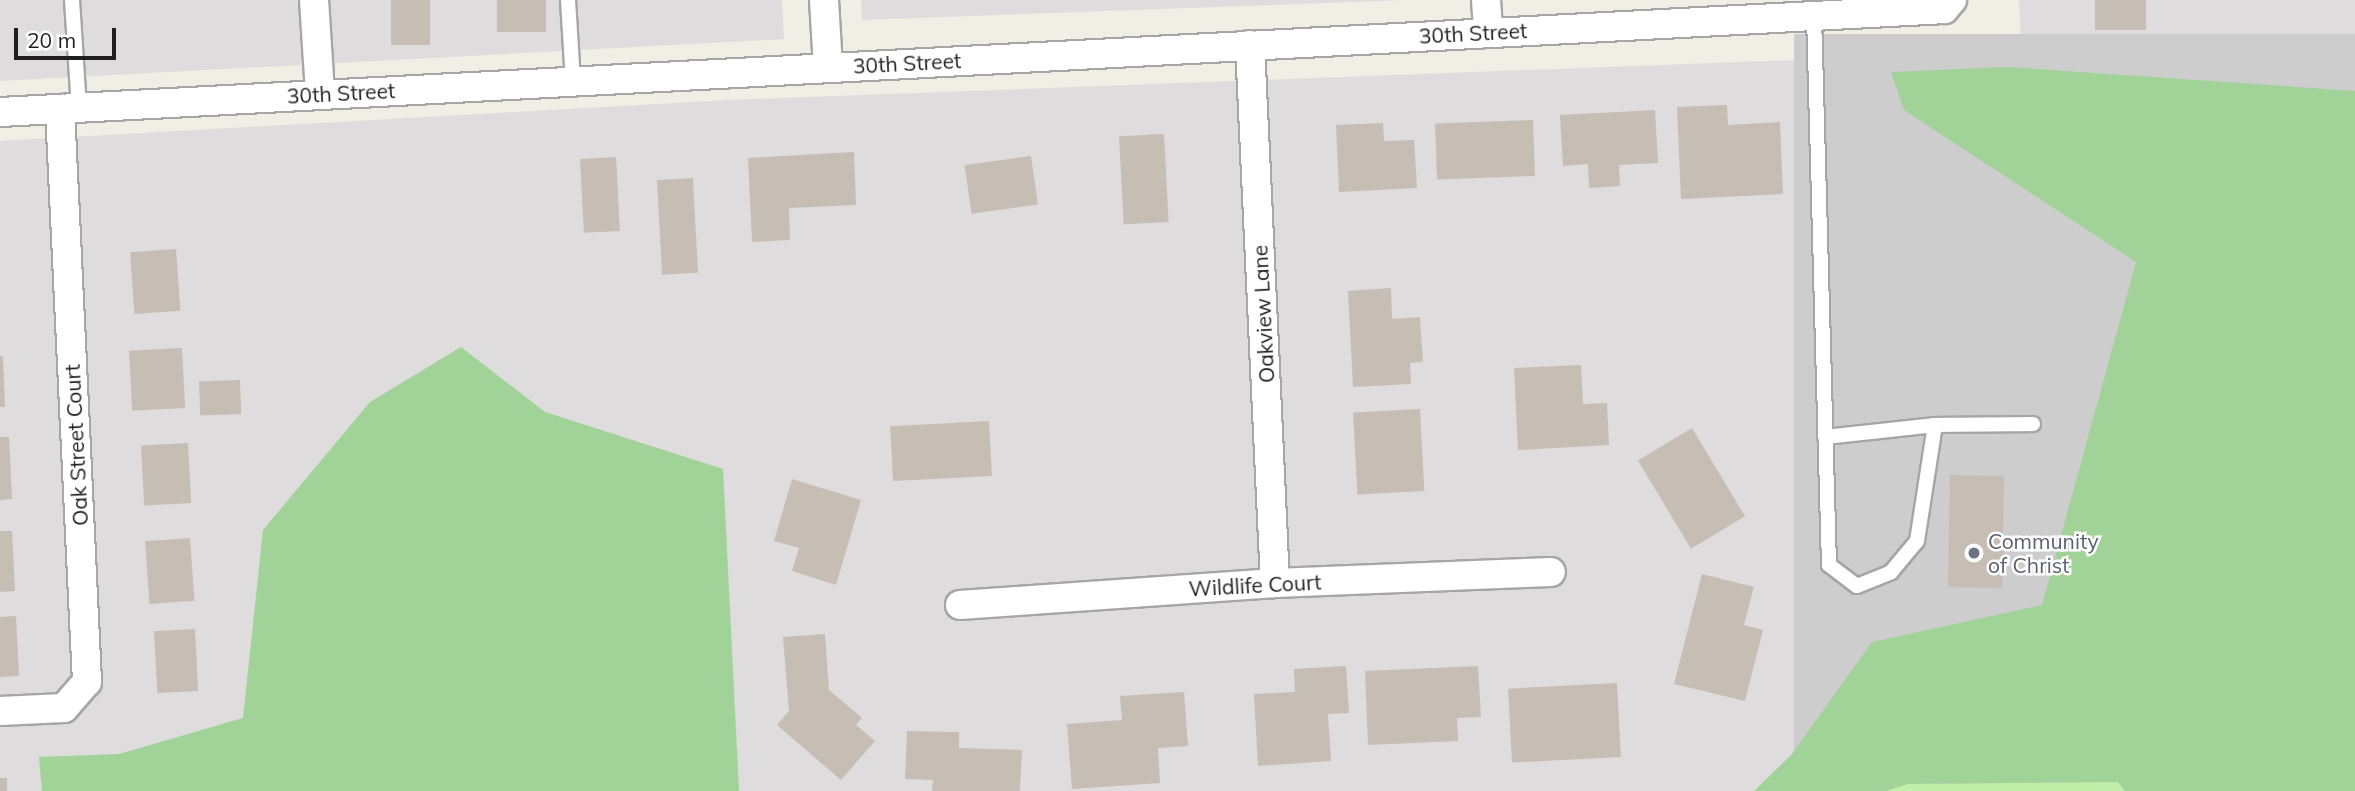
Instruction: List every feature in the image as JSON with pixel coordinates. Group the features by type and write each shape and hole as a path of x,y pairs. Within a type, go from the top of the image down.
{"street":[{"path":"314,0 320,94"},
{"path":"824,0 828,67"},
{"path":"1486,0 1488,32"},
{"name":"30th Street","path":"0,112 1944,9 1952,0"},
{"name":"Oakview Lane","path":"1250,45 1275,583"},
{"name":"Oak Street Court","path":"0,711 64,708 87,682 69,108"},
{"name":"Wildlife Court","path":"960,605 1275,583 1551,572"}],"lane":[{"path":"69,108 72,0"},
{"path":"568,0 573,81"},
{"path":"1814,15 1829,565 1857,586 1891,572 1917,541 1935,425"},
{"path":"1825,437 1935,425 2033,424"}],"shaded area":[{"path":"0,0 782,0 784,39 0,81"},
{"path":"861,0 1405,0 862,20"},
{"path":"2019,0 2355,0 2355,34 2021,50"},
{"path":"1794,34 2355,34 2355,791 1794,791"},
{"path":"1795,60 1810,791 0,791 0,141 728,100"}],"green space":[{"path":"2008,67 2355,91 2355,791 2125,791 2118,782 1907,784 1886,791 1754,791 1792,754 1872,642 2042,605 2136,262 1904,110 1891,72"},
{"path":"461,347 545,412 723,469 739,791 42,791 39,757 119,754 243,718 263,530 370,402"},
{"path":"2118,782 2125,791 1886,791 1907,784"}],"building":[{"path":"391,0 430,0 430,45 391,45"},
{"path":"497,0 546,0 546,32 497,32"},
{"path":"2095,0 2146,0 2146,30 2095,30"},
{"path":"1727,105 1728,125 1780,122 1783,194 1681,199 1677,107"},
{"path":"1655,110 1658,163 1619,165 1620,186 1589,188 1588,164 1563,166 1560,115"},
{"path":"1533,120 1535,176 1437,179 1435,123"},
{"path":"1383,123 1384,141 1414,140 1417,188 1339,192 1336,125"},
{"path":"1164,134 1169,222 1124,224 1119,136"},
{"path":"854,152 856,205 789,208 790,240 752,242 748,158"},
{"path":"1031,156 1038,205 971,214 965,165"},
{"path":"616,157 620,231 584,233 580,159"},
{"path":"693,178 698,273 662,275 657,180"},
{"path":"176,249 180,311 134,314 130,252"},
{"path":"1391,288 1392,319 1420,317 1423,362 1410,363 1411,384 1353,387 1348,291"},
{"path":"182,348 185,408 132,411 129,351"},
{"path":"0,356 3,356 5,407 0,407"},
{"path":"1581,365 1583,404 1607,403 1609,445 1518,450 1514,368"},
{"path":"240,380 241,414 200,415 199,381"},
{"path":"1420,409 1424,491 1357,494 1353,413"},
{"path":"989,421 992,476 893,481 890,426"},
{"path":"1692,428 1745,516 1691,549 1638,460"},
{"path":"0,437 9,437 12,499 0,500"},
{"path":"188,443 191,503 144,505 141,445"},
{"name":"Community of Christ","path":"1950,475 2004,476 2002,588 1948,587"},
{"path":"792,479 861,500 836,585 792,571 799,548 774,541"},
{"path":"0,531 12,531 15,591 0,592"},
{"path":"190,538 194,601 150,604 145,541"},
{"path":"1702,574 1754,587 1744,625 1763,630 1745,701 1674,684"},
{"path":"16,616 19,676 0,677 0,617"},
{"path":"195,629 198,691 157,693 154,631"},
{"path":"825,634 829,690 862,718 856,725 875,741 841,780 777,725 789,711 783,637"},
{"path":"1346,666 1349,713 1328,714 1331,761 1258,766 1254,694 1295,692 1294,669"},
{"path":"1478,666 1481,717 1457,718 1458,741 1368,745 1365,671"},
{"path":"1617,683 1621,757 1512,763 1508,689"},
{"path":"1184,692 1188,746 1158,748 1160,783 1072,789 1067,724 1122,720 1120,696"},
{"path":"907,731 959,732 959,748 1022,750 1020,791 932,791 933,780 905,779"},
{"path":"0,778 7,778 7,791 0,791"}],"place":[{"name":"Community of Christ","path":"1974,553"}]}
